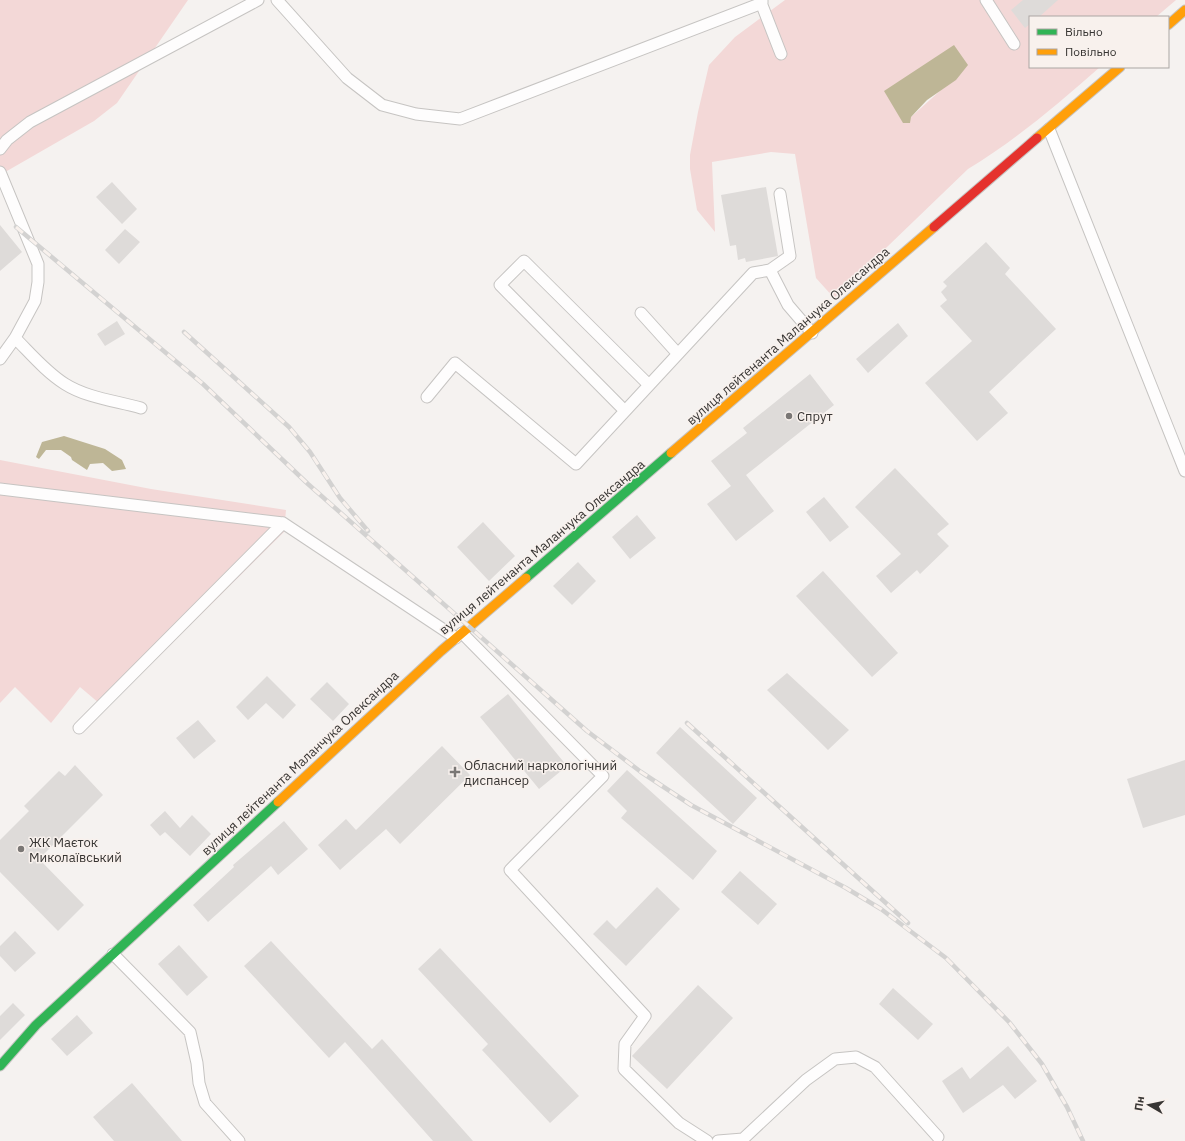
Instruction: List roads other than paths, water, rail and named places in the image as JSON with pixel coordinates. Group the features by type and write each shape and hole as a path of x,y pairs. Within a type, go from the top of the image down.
{"street":[{"path":"1169,24 1185,10"},
{"name":"вулиця лейтенанта Маланчука Олександра","path":"0,1066 36,1025 459,635 1050,129 1119,68"}],"lane":[{"path":"0,150 7,140 30,122 258,0"},
{"path":"277,0 347,78 382,105 416,114 460,119 761,1 781,54"},
{"path":"986,0 1014,44"},
{"path":"1050,129 1185,471"},
{"path":"0,172 38,264 38,282 35,301 15,338 0,359"},
{"path":"427,397 454,363 576,464 753,273 770,270 790,256 780,194"},
{"path":"625,411 500,285 524,261 649,386"},
{"path":"770,270 788,306 812,333"},
{"path":"641,313 678,354"},
{"path":"15,338 50,373 66,385 83,392 141,408"},
{"path":"0,489 283,523 459,635 603,776 510,870 645,1016 625,1044 624,1069 679,1123 707,1141"},
{"path":"79,728 283,523"},
{"path":"113,954 190,1032 204,1103 239,1141"},
{"path":"718,1141 743,1139 806,1080 835,1059 856,1057 875,1067 938,1137"}],"railway":[{"path":"16,227 203,384 308,484 587,731 641,772 691,805 846,888 881,909 946,958 1009,1022 1042,1064 1067,1107 1083,1141"},
{"path":"184,332 289,427 310,452 340,498 368,531"},
{"path":"687,723 908,923"}],"place":[{"name":"Спрут","path":"789,416"},
{"name":"Обласний наркологічний диспансер","path":"455,772"},
{"name":"ЖК Маєток Миколаївський","path":"21,849"}]}
